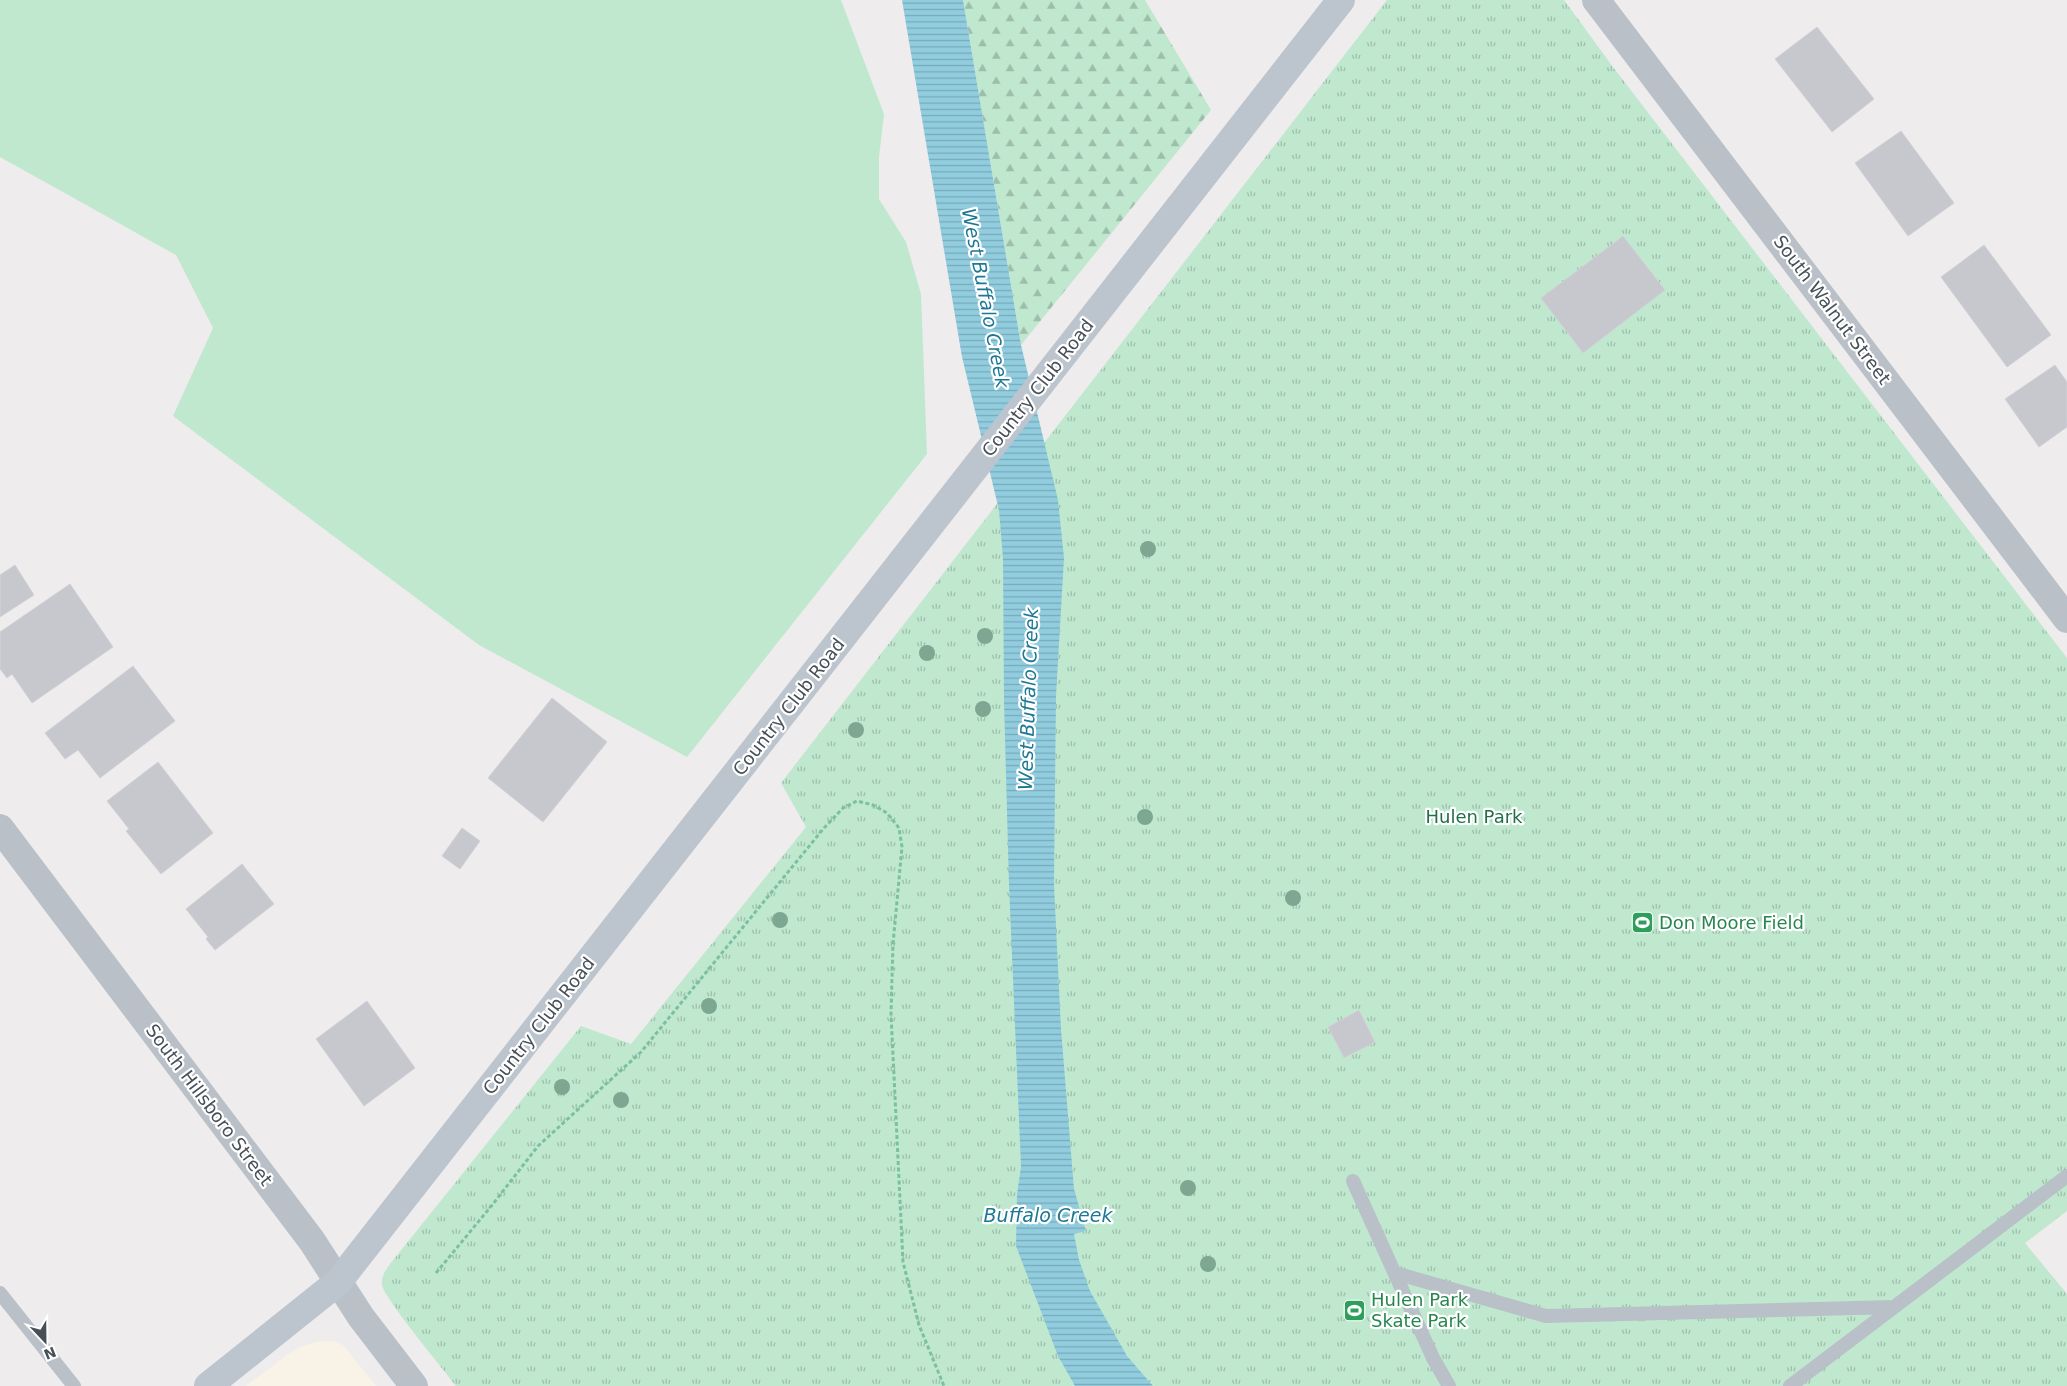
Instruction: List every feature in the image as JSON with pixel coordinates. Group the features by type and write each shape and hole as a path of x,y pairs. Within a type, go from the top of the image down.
{"main road":[{"name":"Country Club Road","path":"223,1381 338,1282 1341,0"}],"street":[{"name":"South Walnut Street","path":"1596,0 2065,612"},
{"name":"South Hillsboro Street","path":"0,828 312,1241 361,1317 414,1386"}],"lane":[{"path":"1790,1386 2067,1176"},
{"path":"1352,1181 1433,1358 1449,1386"},
{"path":"1395,1273 1546,1316 1894,1307"},
{"path":"0,1293 74,1386"}],"path":[{"path":"436,1273 538,1146 641,1052 824,828 843,808 857,801 873,805 887,813 899,828 902,847 893,944 891,1014 903,1262 919,1325 944,1386"}],"shaded area":[{"path":"320,1341 336,1341 343,1345 376,1386 246,1386 300,1347"}],"green space":[{"path":"0,0 841,0 884,114 879,157 879,199 906,242 921,294 927,454 687,757 479,645 173,416 213,328 176,255 0,157"},
{"path":"963,0 1145,0 1211,110 1021,345"},
{"name":"Hulen Park","path":"1387,0 1564,0 1613,67 2067,658 2067,1211 2025,1243 2067,1294 2067,1386 456,1386 385,1292 382,1279 388,1267 581,1026 631,1044 806,827 781,783"}],"water":[{"name":"Buffalo Creek","path":"902,0 963,0 1021,345 1058,500 1064,558 1056,696 1054,885 1061,1029 1074,1189 1086,1231 1074,1234 1079,1260 1090,1291 1127,1356 1153,1386 1075,1386 1058,1356 1016,1246 1017,1194 1021,1167 1009,885 1004,701 1003,559 999,510 962,357"}],"building":[{"path":"1817,27 1874,99 1832,132 1775,59"},
{"path":"1901,131 1954,203 1908,236 1855,163"},
{"path":"1623,236 1665,290 1583,353 1541,298"},
{"path":"1984,245 2051,335 2007,367 1941,277"},
{"path":"2055,365 2067,382 2067,427 2039,447 2005,399"},
{"path":"15,565 34,595 0,617 0,575"},
{"path":"70,584 113,647 32,703 12,674 7,678 0,669 0,632"},
{"path":"133,666 175,721 100,778 78,750 65,759 45,733"},
{"path":"552,698 607,742 543,822 488,778"},
{"path":"158,762 213,833 161,874 126,831 129,829 107,801"},
{"path":"462,828 480,841 460,869 442,856"},
{"path":"242,864 274,904 215,950 206,939 208,937 186,909"},
{"path":"367,1001 415,1068 364,1106 316,1039"},
{"path":"1359,1010 1375,1042 1344,1058 1328,1027"}],"place":[{"name":"Don Moore Field","path":"1643,923"},
{"name":"Hulen Park Skate Park","path":"1355,1310"}],"water label":[{"name":"West Buffalo Creek","path":"986,298"},
{"name":"West Buffalo Creek","path":"1028,699"}]}
